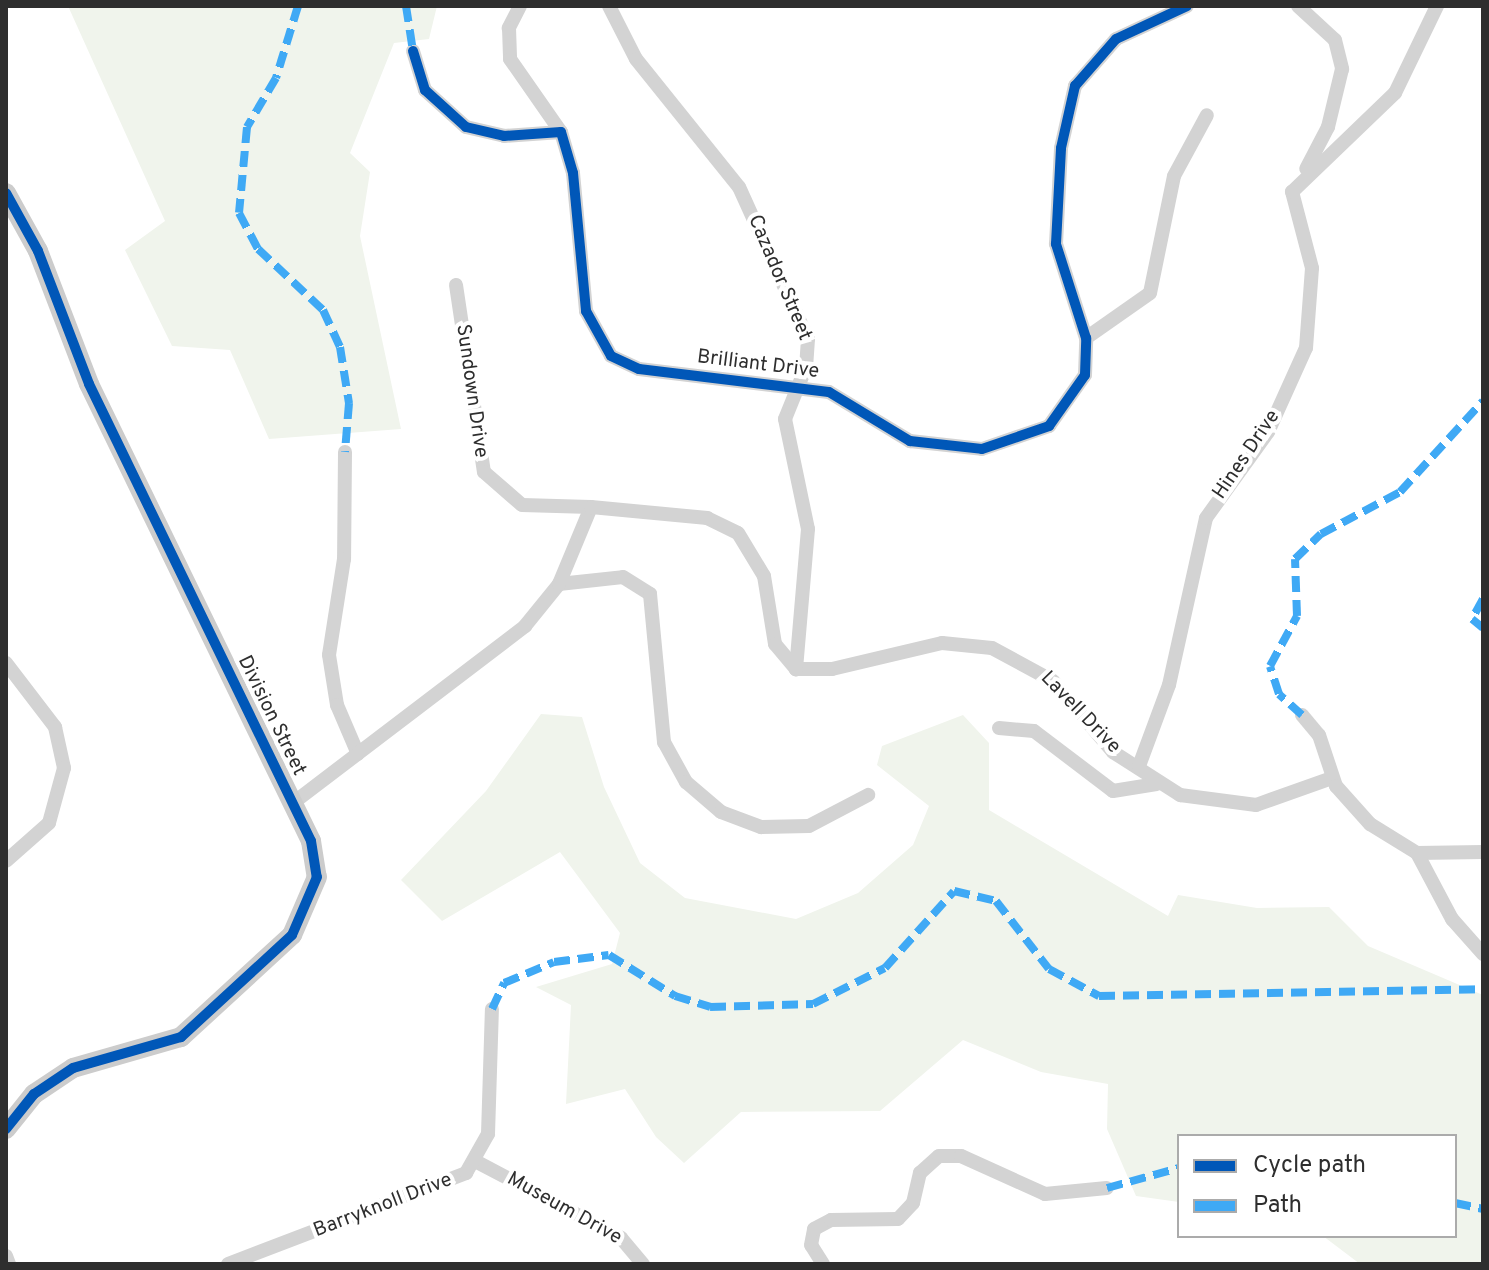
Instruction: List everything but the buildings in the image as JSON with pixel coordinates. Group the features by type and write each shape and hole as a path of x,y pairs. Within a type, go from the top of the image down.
{"street":[{"name":"Brilliant Drive","path":"520,6 509,28 510,59 561,132 573,173 586,311 599,343 639,369 793,387 840,396 910,441 982,449 1032,435 1064,413 1085,375 1086,338 1056,244 1071,101 1098,53 1187,6"},
{"name":"Cazador Street","path":"609,6 626,45 719,157 753,215 808,339 806,367 793,387 786,428 808,529 796,669"},
{"path":"1297,183 1328,127 1342,69 1335,40 1298,6"},
{"path":"1297,183 1395,93 1437,6"},
{"path":"413,51 425,90 466,127 504,136 561,132"},
{"path":"1086,338 1150,293 1174,176 1207,115"},
{"name":"Hines Drive","path":"1139,766 1169,685 1206,518 1268,432 1306,348 1313,295 1292,202 1297,183"},
{"name":"Division Street","path":"6,193 38,251 89,384 311,841 317,877 292,935 181,1037 73,1068 34,1094 6,1129"},
{"name":"Sundown Drive","path":"456,285 484,472 522,505 591,507"},
{"path":"345,452 344,559 329,655 337,705 358,754"},
{"path":"293,803 525,626 559,584 591,507 692,515 738,533 764,576 775,644 796,669"},
{"path":"559,584 623,577 650,594 664,742 686,782 721,812 761,827 809,826 868,795"},
{"name":"Lavell Drive","path":"796,669 832,669 942,643 992,648 1053,681 1113,752 1139,766 1156,784 1205,802 1256,805 1332,778"},
{"path":"6,663 55,727 64,768 49,823 6,861"},
{"path":"1302,715 1319,735 1332,778 1370,824 1417,853 1452,919 1483,954"},
{"path":"999,728 1034,731 1113,791 1156,784"},
{"path":"1417,853 1482,851"},
{"path":"477,1162 488,1134 492,1009"},
{"path":"823,1264 811,1245 814,1229 831,1220 898,1219 913,1203 920,1173 939,1156 961,1156 1045,1194 1107,1188"},
{"name":"Barryknoll Drive","path":"228,1264 456,1180 477,1162"},
{"name":"Museum Drive","path":"477,1162 621,1238 643,1264"},
{"path":"6,1256 9,1264"}],"shaded area":[{"path":"68,6 437,6 429,39 394,43 350,153 370,172 360,236 401,429 269,439 230,350 172,346 125,250 165,221"},
{"path":"541,714 582,717 604,787 640,863 685,898 796,919 858,893 913,845 929,806 877,765 882,746 963,715 989,743 989,810 1168,916 1178,895 1257,908 1329,907 1368,946 1483,995 1483,1264 1360,1264 1326,1238 1457,1238 1457,1134 1177,1134 1177,1202 1136,1196 1107,1129 1108,1084 1041,1072 963,1040 880,1111 741,1112 684,1163 656,1137 625,1089 566,1104 571,1005 536,987 612,964 620,933 560,852 442,921 401,880 486,791"}],"marked path":[{"path":"298,6 276,78 247,127 239,213 258,249 323,310 340,347 349,403 345,452"},
{"path":"406,6 413,51"},
{"path":"1302,715 1279,694 1270,666 1297,616 1295,559 1321,534 1400,492 1483,401"},
{"path":"1483,599 1472,619 1483,628"},
{"path":"492,1009 504,983 554,962 609,955 675,996 710,1007 813,1004 885,968 954,891 996,901 1049,969 1099,996 1483,989"},
{"path":"1107,1188 1177,1169"},
{"path":"1457,1203 1483,1209"}],"cycle path":[{"path":"413,51 425,90 466,127 504,136 561,132 573,173 586,311 611,356 639,369 829,392 910,441 982,449 1049,426 1085,375 1086,338 1056,244 1061,148 1075,86 1116,39 1187,6"},
{"path":"6,193 38,251 89,384 311,841 317,877 292,935 181,1037 73,1068 34,1094 6,1129"}]}
